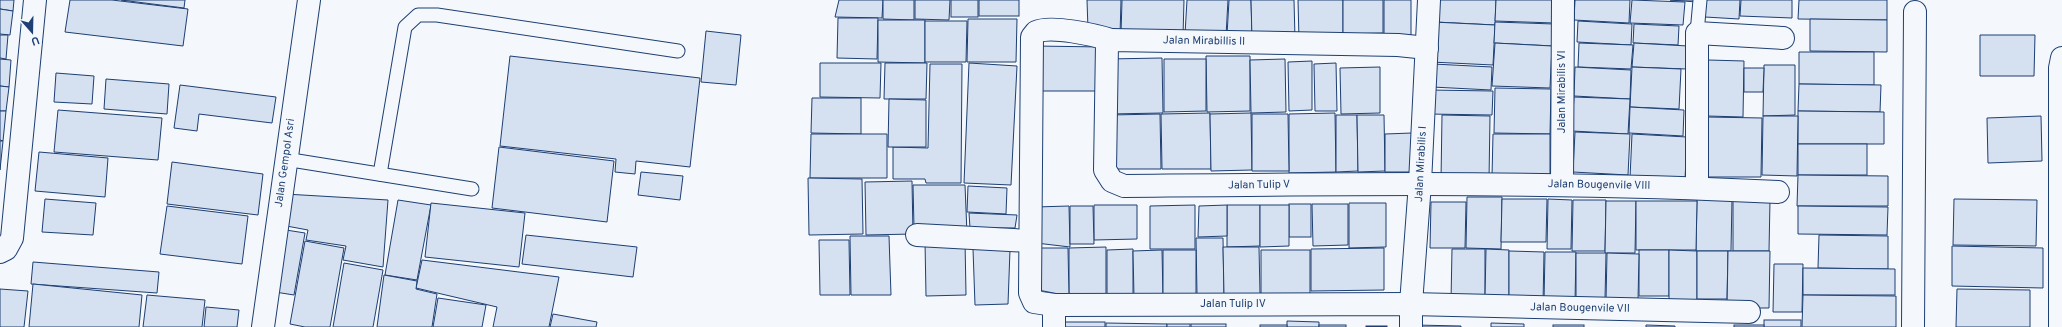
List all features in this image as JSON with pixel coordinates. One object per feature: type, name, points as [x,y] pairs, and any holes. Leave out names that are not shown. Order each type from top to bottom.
[{"type":"street","points":[[0,252],[6,249],[12,238],[35,0]]},
{"type":"street","name":"Jalan Gempol Asri","points":[[263,327],[285,159],[309,0]]},
{"type":"street","name":"Jalan Mirabilis I","points":[[1411,327],[1411,304],[1420,183],[1429,0]]},
{"type":"street","name":"Jalan Mirabilis VI","points":[[1562,0],[1562,184]]},
{"type":"street","points":[[1913,327],[1915,12]]},
{"type":"street","name":"Jalan Mirabillis II","points":[[1030,241],[1032,37],[1036,32],[1049,29],[1095,34],[1111,40],[1398,45],[1427,48]]},
{"type":"street","points":[[1697,188],[1697,33],[1783,38]]},
{"type":"street","name":"Jalan Tulip V","points":[[1111,40],[1108,44],[1104,170],[1112,181],[1124,186],[1420,183]]},
{"type":"street","points":[[2060,327],[2060,68],[2062,58]]},
{"type":"street","name":"Jalan Bougenvile VIII","points":[[1420,183],[1562,184],[1778,192]]},
{"type":"street","points":[[917,235],[1030,241]]},
{"type":"street","name":"Jalan Tulip IV","points":[[1030,241],[1030,293],[1034,302],[1054,305],[1411,304]]},
{"type":"street","name":"Jalan Bougenvile VII","points":[[1411,304],[1749,312]]},
{"type":"street","points":[[1054,305],[1054,327]]},
{"type":"lane","points":[[1697,33],[1700,0]]},
{"type":"lane","points":[[380,174],[406,27],[418,15],[436,15],[678,51]]},
{"type":"lane","points":[[285,159],[472,189]]},
{"type":"building","points":[[0,0],[14,0],[13,11],[0,9]]},
{"type":"building","points":[[70,0],[112,0],[188,9],[183,46],[65,32]]},
{"type":"building","points":[[121,0],[185,0],[184,8]]},
{"type":"building","points":[[839,0],[883,0],[882,18],[835,17]]},
{"type":"building","points":[[883,0],[914,0],[914,20],[883,19]]},
{"type":"building","points":[[915,0],[950,0],[949,20],[915,19]]},
{"type":"building","points":[[951,0],[978,0],[978,17],[951,17]]},
{"type":"building","points":[[979,0],[1019,0],[1019,16],[979,16]]},
{"type":"building","points":[[1087,0],[1121,0],[1120,36],[1088,30]]},
{"type":"building","points":[[1122,0],[1184,0],[1183,36],[1121,34]]},
{"type":"building","points":[[1187,0],[1228,0],[1226,36],[1185,34]]},
{"type":"building","points":[[1229,0],[1251,0],[1252,34],[1227,35]]},
{"type":"building","points":[[1251,0],[1294,0],[1295,39],[1252,40]]},
{"type":"building","points":[[1298,0],[1343,0],[1343,39],[1299,40]]},
{"type":"building","points":[[1343,0],[1383,0],[1383,33],[1343,34]]},
{"type":"building","points":[[1384,0],[1411,0],[1411,36],[1384,37]]},
{"type":"building","points":[[1437,0],[1496,0],[1495,25],[1436,22]]},
{"type":"building","points":[[1496,0],[1555,0],[1554,23],[1495,21]]},
{"type":"building","points":[[1575,0],[1630,0],[1629,23],[1574,20]]},
{"type":"building","points":[[1632,0],[1685,2],[1683,25],[1630,23]]},
{"type":"building","points":[[1670,0],[1697,0],[1697,2]]},
{"type":"building","points":[[1706,0],[1740,0],[1739,19],[1705,17]]},
{"type":"building","points":[[1741,0],[1792,0],[1792,18],[1740,16]]},
{"type":"building","points":[[1799,0],[1887,0],[1887,20],[1798,19]]},
{"type":"building","points":[[0,9],[13,11],[10,35],[0,34]]},
{"type":"building","points":[[838,18],[878,18],[877,59],[837,58]]},
{"type":"building","points":[[968,19],[1017,19],[1016,62],[967,62]]},
{"type":"building","points":[[1810,19],[1887,20],[1887,52],[1810,51]]},
{"type":"building","points":[[878,20],[925,20],[925,63],[878,62]]},
{"type":"building","points":[[925,21],[967,21],[966,62],[925,62]]},
{"type":"building","points":[[1578,21],[1632,24],[1631,45],[1577,42]]},
{"type":"building","points":[[1433,22],[1495,25],[1493,65],[1431,62]]},
{"type":"building","points":[[1495,22],[1554,24],[1553,46],[1494,43]]},
{"type":"building","points":[[1634,24],[1679,26],[1678,45],[1633,43]]},
{"type":"building","points":[[706,31],[741,35],[736,85],[701,82]]},
{"type":"building","points":[[0,35],[8,35],[6,59],[0,58]]},
{"type":"building","points":[[1980,35],[2035,35],[2034,76],[1980,76]]},
{"type":"building","points":[[1495,43],[1552,46],[1550,88],[1492,86]]},
{"type":"building","points":[[1579,43],[1633,45],[1631,69],[1578,67]]},
{"type":"building","points":[[1634,43],[1688,46],[1687,69],[1632,67]]},
{"type":"building","points":[[1035,46],[1103,47],[1102,91],[1034,91]]},
{"type":"building","points":[[1799,52],[1874,52],[1874,85],[1799,84]]},
{"type":"building","points":[[510,56],[700,78],[690,167],[636,161],[635,174],[615,172],[616,159],[500,146]]},
{"type":"building","points":[[1206,56],[1250,56],[1250,111],[1207,112]]},
{"type":"building","points":[[1162,58],[1163,113],[1109,114],[1108,59]]},
{"type":"building","points":[[0,59],[11,60],[9,87],[0,86]]},
{"type":"building","points":[[1164,59],[1206,59],[1206,111],[1164,112]]},
{"type":"building","points":[[1285,59],[1286,112],[1251,113],[1250,60]]},
{"type":"building","points":[[1708,60],[1744,61],[1743,117],[1707,116]]},
{"type":"building","points":[[1312,61],[1312,110],[1289,111],[1288,62]]},
{"type":"building","points":[[820,63],[881,63],[880,98],[820,97]]},
{"type":"building","points":[[885,63],[927,63],[926,99],[884,99]]},
{"type":"building","points":[[969,63],[1017,66],[1011,185],[964,183]]},
{"type":"building","points":[[1336,63],[1337,111],[1315,111],[1314,64]]},
{"type":"building","points":[[930,64],[962,64],[961,183],[926,183],[925,179],[893,179],[893,147],[928,148]]},
{"type":"building","points":[[1433,64],[1492,67],[1491,90],[1432,87]]},
{"type":"building","points":[[1764,65],[1795,65],[1795,115],[1763,116]]},
{"type":"building","points":[[1380,67],[1380,113],[1341,114],[1340,68]]},
{"type":"building","points":[[1575,67],[1631,70],[1630,99],[1574,96]]},
{"type":"building","points":[[1632,67],[1681,69],[1679,109],[1630,107]]},
{"type":"building","points":[[1744,68],[1764,68],[1763,92],[1744,92]]},
{"type":"building","points":[[56,73],[94,76],[92,104],[54,102]]},
{"type":"building","points":[[106,79],[169,84],[167,114],[104,109]]},
{"type":"building","points":[[1799,84],[1881,85],[1880,112],[1798,111]]},
{"type":"building","points":[[180,85],[276,97],[272,123],[199,114],[197,131],[174,128]]},
{"type":"building","points":[[0,86],[9,87],[6,111],[0,111]]},
{"type":"building","points":[[1495,88],[1551,89],[1550,134],[1494,133]]},
{"type":"building","points":[[1429,90],[1493,91],[1492,115],[1428,114]]},
{"type":"building","points":[[1574,97],[1630,99],[1628,134],[1572,131]]},
{"type":"building","points":[[812,98],[861,98],[861,134],[811,133]]},
{"type":"building","points":[[889,99],[926,100],[926,147],[888,147]]},
{"type":"building","points":[[1630,107],[1684,110],[1683,136],[1629,133]]},
{"type":"building","points":[[58,110],[162,118],[158,160],[54,152]]},
{"type":"building","points":[[0,111],[6,111],[3,141],[0,140]]},
{"type":"building","points":[[1798,111],[1884,112],[1884,144],[1798,144]]},
{"type":"building","points":[[1210,113],[1211,169],[1162,169],[1161,114]]},
{"type":"building","points":[[1251,113],[1252,170],[1211,171],[1210,114]]},
{"type":"building","points":[[1335,113],[1336,172],[1289,173],[1289,114]]},
{"type":"building","points":[[1160,114],[1161,169],[1110,169],[1110,115]]},
{"type":"building","points":[[1252,114],[1288,114],[1289,171],[1252,171]]},
{"type":"building","points":[[1336,115],[1357,115],[1358,171],[1336,172]]},
{"type":"building","points":[[1357,115],[1384,115],[1385,171],[1358,172]]},
{"type":"building","points":[[1442,115],[1490,116],[1489,180],[1441,180]]},
{"type":"building","points":[[1763,116],[1798,116],[1797,176],[1762,175]]},
{"type":"building","points":[[2041,116],[2042,161],[1988,163],[1987,118]]},
{"type":"building","points":[[1707,117],[1762,118],[1761,177],[1706,177]]},
{"type":"building","points":[[1575,132],[1630,134],[1628,175],[1573,172]]},
{"type":"building","points":[[1412,133],[1412,172],[1385,172],[1385,134]]},
{"type":"building","points":[[811,134],[887,134],[887,178],[810,178]]},
{"type":"building","points":[[1493,134],[1550,134],[1550,178],[1492,177]]},
{"type":"building","points":[[1632,134],[1687,137],[1685,180],[1630,178]]},
{"type":"building","points":[[0,141],[3,141],[0,170]]},
{"type":"building","points":[[1798,144],[1867,144],[1867,175],[1798,175]]},
{"type":"building","points":[[499,147],[614,161],[607,222],[492,208]]},
{"type":"building","points":[[39,152],[108,158],[105,197],[35,191]]},
{"type":"building","points":[[172,162],[263,174],[258,215],[167,204]]},
{"type":"building","points":[[641,172],[683,176],[680,200],[638,195]]},
{"type":"building","points":[[1798,175],[1888,176],[1888,206],[1797,206]]},
{"type":"building","points":[[808,178],[862,179],[863,234],[809,235]]},
{"type":"building","points":[[912,181],[913,234],[866,235],[865,182]]},
{"type":"building","points":[[913,185],[965,185],[967,234],[914,228]]},
{"type":"building","points":[[968,186],[1007,188],[1006,214],[967,212]]},
{"type":"building","points":[[285,194],[388,200],[383,267],[343,260],[346,246],[306,240],[308,230],[281,225]]},
{"type":"building","points":[[1467,197],[1502,197],[1501,249],[1466,248]]},
{"type":"building","points":[[45,199],[96,203],[93,235],[42,232]]},
{"type":"building","points":[[1502,199],[1547,199],[1546,242],[1501,242]]},
{"type":"building","points":[[1548,199],[1572,200],[1571,249],[1547,249]]},
{"type":"building","points":[[1697,199],[1732,199],[1731,251],[1696,251]]},
{"type":"building","points":[[1954,199],[2037,200],[2036,246],[1953,245]]},
{"type":"building","points":[[398,200],[431,205],[417,280],[385,275]]},
{"type":"building","points":[[1573,200],[1606,200],[1605,251],[1572,251]]},
{"type":"building","points":[[1733,200],[1770,200],[1769,251],[1733,251]]},
{"type":"building","points":[[1606,201],[1636,201],[1635,253],[1605,253]]},
{"type":"building","points":[[1636,201],[1697,201],[1696,250],[1636,250]]},
{"type":"building","points":[[1431,202],[1466,202],[1465,248],[1430,248]]},
{"type":"building","points":[[431,203],[525,213],[519,267],[425,257]]},
{"type":"building","points":[[1349,203],[1386,203],[1386,247],[1349,248]]},
{"type":"building","points":[[1289,204],[1311,204],[1311,237],[1289,237]]},
{"type":"building","points":[[1312,204],[1348,204],[1348,245],[1313,246]]},
{"type":"building","points":[[1094,205],[1137,205],[1137,239],[1094,240]]},
{"type":"building","points":[[1195,205],[1195,249],[1150,249],[1150,206]]},
{"type":"building","points":[[1227,205],[1260,205],[1260,246],[1227,247]]},
{"type":"building","points":[[1227,205],[1227,236],[1198,237],[1199,206]]},
{"type":"building","points":[[1260,205],[1289,205],[1289,246],[1260,247]]},
{"type":"building","points":[[167,206],[248,216],[242,264],[160,254]]},
{"type":"building","points":[[1069,206],[1070,247],[1036,243],[1035,207]]},
{"type":"building","points":[[1070,206],[1093,206],[1094,244],[1070,244]]},
{"type":"building","points":[[1798,206],[1888,207],[1887,235],[1798,234]]},
{"type":"building","points":[[969,213],[1017,215],[1015,228],[970,228]]},
{"type":"building","points":[[286,230],[305,233],[294,295],[275,292]]},
{"type":"building","points":[[526,235],[637,247],[633,277],[522,264]]},
{"type":"building","points":[[1819,235],[1888,236],[1888,269],[1818,268]]},
{"type":"building","points":[[850,236],[889,236],[891,295],[851,295]]},
{"type":"building","points":[[1196,238],[1223,238],[1224,295],[1197,295]]},
{"type":"building","points":[[819,240],[849,240],[850,295],[820,295]]},
{"type":"building","points":[[965,240],[966,295],[926,296],[925,241]]},
{"type":"building","points":[[305,241],[344,248],[330,327],[305,327],[290,324]]},
{"type":"building","points":[[1952,246],[2043,248],[2043,288],[1952,286]]},
{"type":"building","points":[[1106,247],[1106,294],[1069,295],[1069,248]]},
{"type":"building","points":[[1223,247],[1259,247],[1260,294],[1224,295]]},
{"type":"building","points":[[1035,248],[1068,248],[1069,296],[1033,289]]},
{"type":"building","points":[[1384,248],[1384,290],[1311,291],[1311,249]]},
{"type":"building","points":[[973,249],[1010,250],[1008,304],[975,305]]},
{"type":"building","points":[[1133,249],[1133,297],[1107,298],[1107,250]]},
{"type":"building","points":[[1452,249],[1485,249],[1485,302],[1451,301]]},
{"type":"building","points":[[1486,249],[1509,250],[1509,298],[1485,298]]},
{"type":"building","points":[[1162,250],[1163,297],[1134,298],[1133,251]]},
{"type":"building","points":[[1163,250],[1196,250],[1196,299],[1163,299]]},
{"type":"building","points":[[1261,250],[1310,250],[1310,299],[1261,300]]},
{"type":"building","points":[[1639,250],[1669,250],[1669,296],[1639,296]]},
{"type":"building","points":[[1669,250],[1697,251],[1697,304],[1669,304]]},
{"type":"building","points":[[1509,251],[1544,252],[1543,305],[1509,305]]},
{"type":"building","points":[[1697,251],[1728,251],[1727,299],[1697,299]]},
{"type":"building","points":[[1728,251],[1770,251],[1769,308],[1727,308]]},
{"type":"building","points":[[1545,252],[1576,252],[1575,302],[1544,302]]},
{"type":"building","points":[[1576,253],[1606,253],[1605,300],[1576,300]]},
{"type":"building","points":[[1607,253],[1639,254],[1638,301],[1606,301]]},
{"type":"building","points":[[422,260],[559,277],[549,327],[493,327],[497,307],[416,288]]},
{"type":"building","points":[[33,262],[159,272],[157,293],[31,284]]},
{"type":"building","points":[[344,263],[383,270],[373,327],[333,327]]},
{"type":"building","points":[[1774,264],[1803,264],[1802,312],[1773,312]]},
{"type":"building","points":[[1803,268],[1895,269],[1895,295],[1803,295]]},
{"type":"building","points":[[384,275],[417,281],[416,289],[437,294],[432,327],[377,327]]},
{"type":"building","points":[[33,284],[142,295],[139,327],[29,327]]},
{"type":"building","points":[[0,289],[28,291],[24,327],[0,327]]},
{"type":"building","points":[[1957,289],[2030,290],[2030,327],[1956,327]]},
{"type":"building","points":[[147,295],[205,300],[202,327],[143,327]]},
{"type":"building","points":[[1803,295],[1896,296],[1896,327],[1802,327]]},
{"type":"building","points":[[438,298],[486,305],[482,327],[433,327]]},
{"type":"building","points":[[206,307],[239,310],[237,327],[204,327]]},
{"type":"building","points":[[553,314],[597,322],[596,327],[550,327]]},
{"type":"building","points":[[1764,320],[1801,320],[1801,327],[1764,327]]},
{"type":"building","points":[[1287,321],[1319,322],[1319,327],[1287,327]]},
{"type":"building","points":[[1059,322],[1105,322],[1105,327],[1059,327]]},
{"type":"building","points":[[1106,323],[1167,324],[1167,327],[1106,327]]},
{"type":"building","points":[[1491,323],[1524,324],[1524,327],[1491,327]]},
{"type":"building","points":[[1167,324],[1190,324],[1190,327],[1167,327]]},
{"type":"building","points":[[1191,324],[1226,324],[1226,327],[1191,327]]},
{"type":"building","points":[[1260,325],[1287,325],[1287,327],[1260,327]]},
{"type":"building","points":[[1319,325],[1346,325],[1346,327],[1319,327]]},
{"type":"building","points":[[1415,325],[1461,326],[1461,327],[1415,327]]},
{"type":"building","points":[[1553,325],[1584,325],[1584,327],[1553,327]]},
{"type":"building","points":[[1646,325],[1675,326],[1675,327],[1646,327]]},
{"type":"building","points":[[1734,325],[1764,325],[1764,327],[1734,327]]},
{"type":"building","points":[[1387,326],[1387,327],[1366,327]]}]
